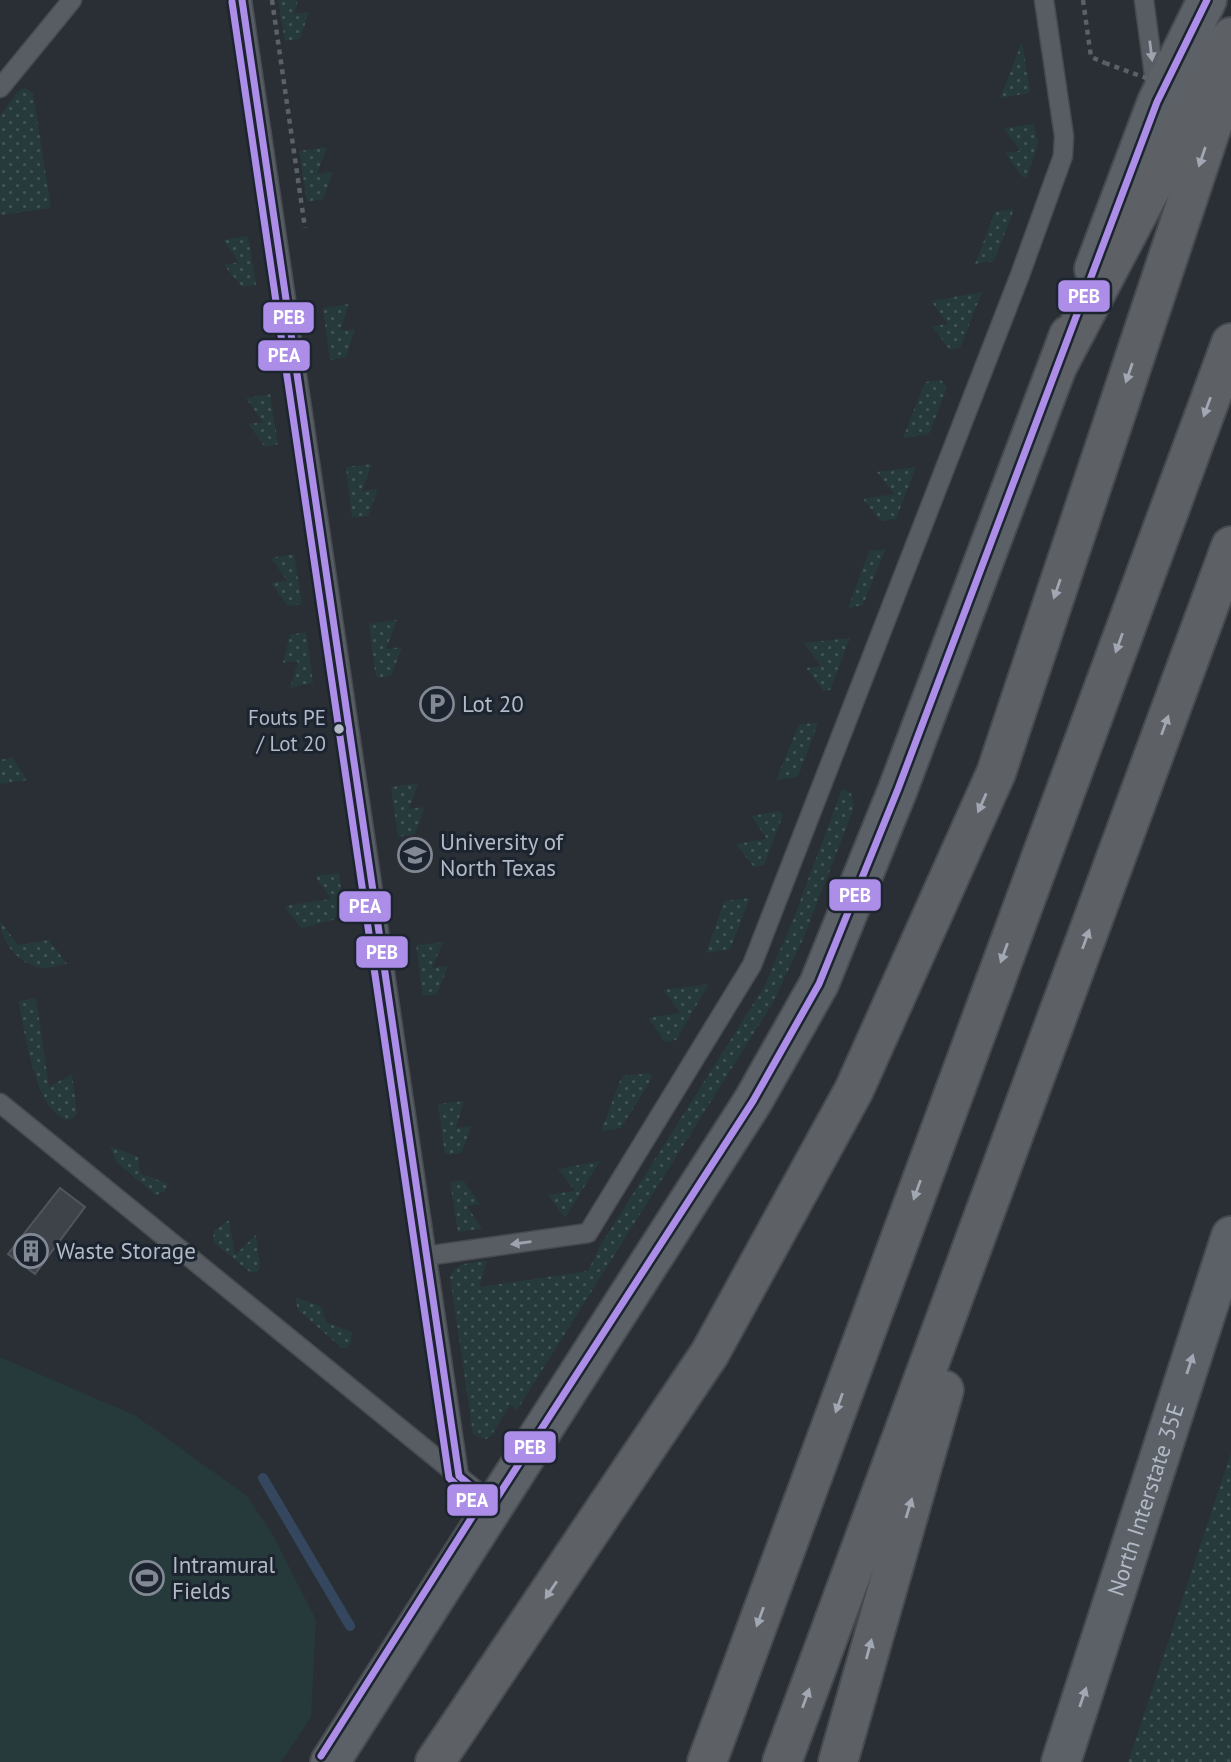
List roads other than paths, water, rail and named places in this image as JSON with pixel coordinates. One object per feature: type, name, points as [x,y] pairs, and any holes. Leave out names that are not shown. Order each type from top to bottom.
[{"type":"highway","points":[[1058,365],[1231,37]]},
{"type":"highway","points":[[435,1762],[710,1353],[855,1090],[996,773],[1231,69]]},
{"type":"highway","points":[[707,1762],[1231,343]]},
{"type":"highway","points":[[782,1762],[1231,545]]},
{"type":"highway","points":[[922,1136],[979,1020]]},
{"type":"highway","points":[[838,1762],[890,1574],[1046,1049]]},
{"type":"main road","points":[[330,1762],[752,1101],[820,984],[898,789],[1157,102],[1202,5]]},
{"type":"main road","name":"North Interstate 35E","points":[[1061,1762],[1231,1236]]},
{"type":"lane","points":[[0,88],[72,0]]},
{"type":"lane","points":[[242,0],[459,1476]]},
{"type":"lane","points":[[426,1256],[588,1233],[752,965],[1020,275],[1063,156],[1064,136],[1044,0]]},
{"type":"lane","points":[[1144,0],[1157,102]]},
{"type":"lane","points":[[0,1103],[493,1504]]},
{"type":"waterway","points":[[263,1478],[350,1626]]},
{"type":"place","name":"Lot 20","points":[[437,704]]},
{"type":"place","name":"Fouts PE / Lot 20","points":[[339,729]]},
{"type":"place","name":"University of North Texas","points":[[415,855]]},
{"type":"place","name":"Waste Storage","points":[[31,1251]]},
{"type":"place","name":"Intramural Fields","points":[[147,1578]]}]
